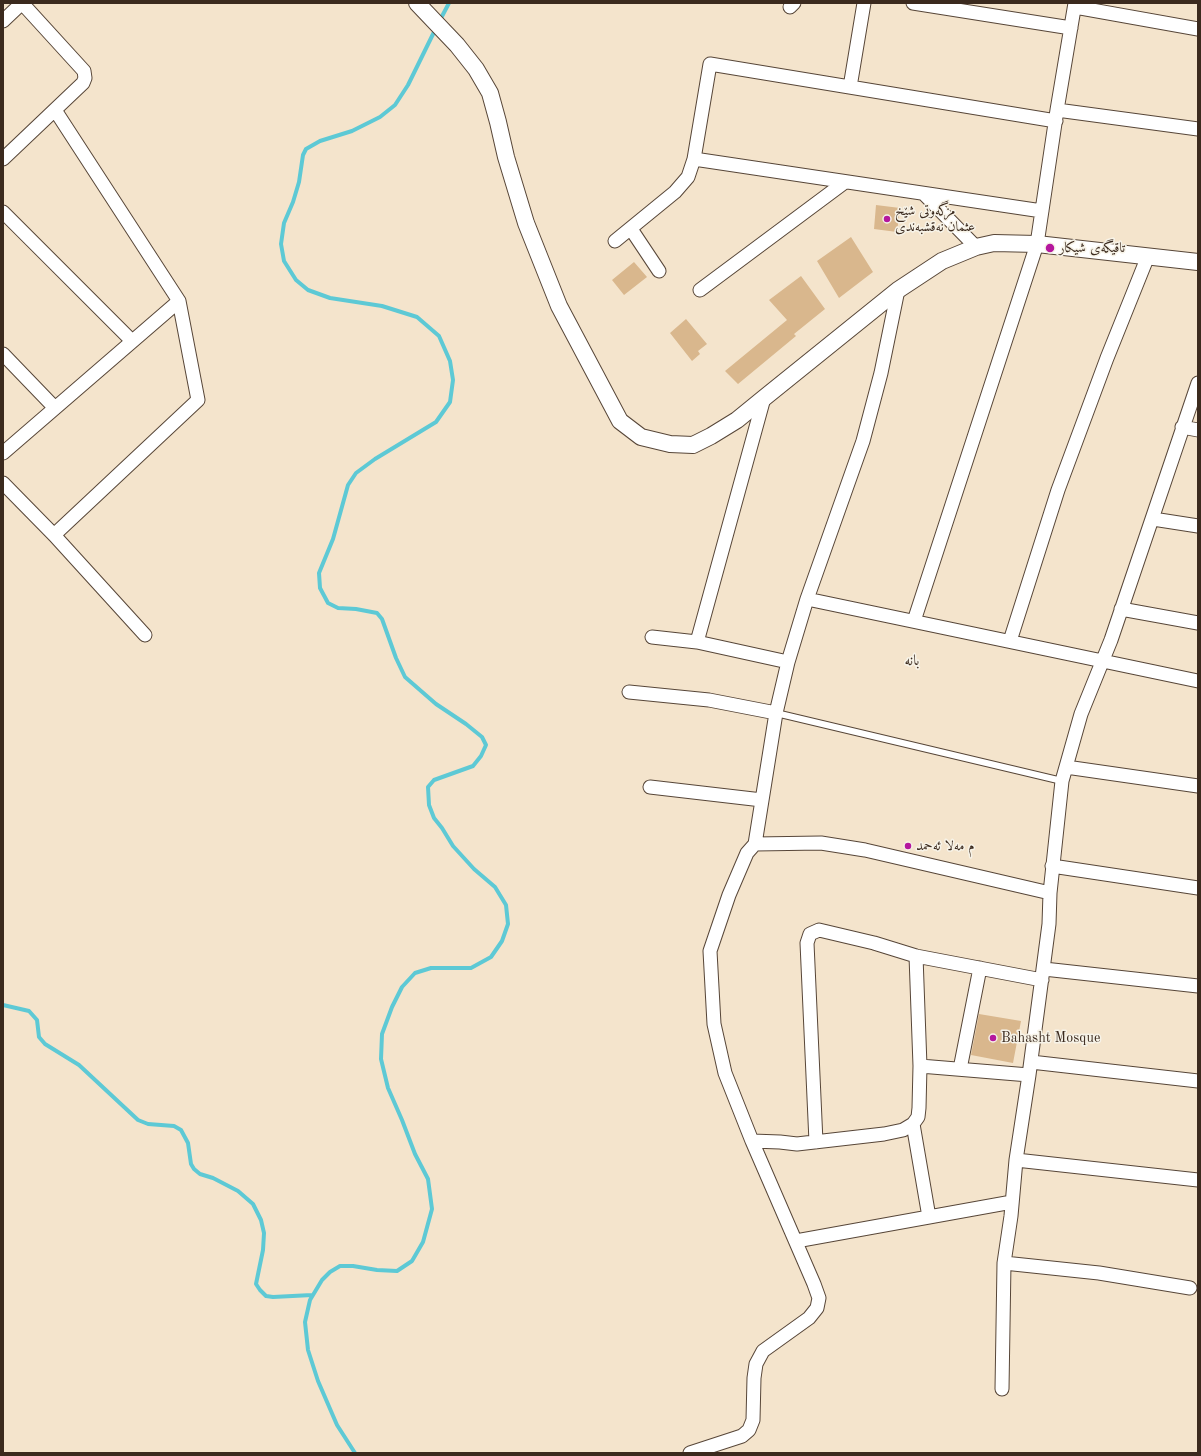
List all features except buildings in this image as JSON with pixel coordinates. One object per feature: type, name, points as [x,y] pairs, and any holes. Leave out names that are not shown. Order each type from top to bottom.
[{"type":"street","points":[[3,22],[22,3],[84,71],[85,78],[84,83],[3,159]]},
{"type":"street","points":[[850,87],[864,3]]},
{"type":"street","points":[[913,3],[1071,28]]},
{"type":"street","points":[[418,5],[457,45],[476,69],[490,93],[506,157],[526,223],[558,306],[620,421],[641,437],[670,444],[693,445],[737,420],[898,290],[942,261],[976,247],[994,243],[1037,244],[1198,262]]},
{"type":"street","points":[[914,621],[1037,244],[1056,116],[1075,5],[1198,29]]},
{"type":"street","points":[[615,241],[675,192],[688,178],[694,159],[710,64],[850,87],[1056,116],[1198,129]]},
{"type":"street","points":[[54,535],[198,400],[179,301],[55,110]]},
{"type":"street","points":[[694,159],[1042,211]]},
{"type":"street","points":[[700,290],[845,182]]},
{"type":"street","points":[[924,194],[976,247]]},
{"type":"street","points":[[3,212],[132,341]]},
{"type":"street","points":[[631,229],[659,271]]},
{"type":"street","points":[[1010,641],[1058,490],[1107,358],[1148,256]]},
{"type":"street","points":[[690,1453],[742,1436],[749,1430],[753,1420],[754,1378],[756,1364],[763,1351],[809,1318],[817,1308],[819,1298],[796,1241],[752,1141],[725,1073],[714,1024],[710,951],[729,895],[747,853],[755,844],[776,713],[788,662],[807,599],[863,441],[881,373],[898,290]]},
{"type":"street","points":[[3,453],[179,301]]},
{"type":"street","points":[[3,354],[55,408]]},
{"type":"street","points":[[1002,1389],[1004,1263],[1016,1160],[1043,975],[1049,924],[1052,866],[1062,781],[1081,714],[1122,609],[1198,383]]},
{"type":"street","points":[[697,642],[764,398]]},
{"type":"street","points":[[1182,427],[1198,430]]},
{"type":"street","points":[[3,483],[54,535],[145,635]]},
{"type":"street","points":[[1153,519],[1198,526]]},
{"type":"street","points":[[807,599],[1198,681]]},
{"type":"street","points":[[1122,609],[1198,623]]},
{"type":"street","points":[[652,637],[697,642],[788,662]]},
{"type":"street","points":[[629,692],[709,700],[776,713]]},
{"type":"street","points":[[1066,767],[1198,786]]},
{"type":"street","points":[[650,787],[762,800]]},
{"type":"street","points":[[755,844],[821,843],[938,866],[1050,893]]},
{"type":"street","points":[[1052,866],[1198,888]]},
{"type":"street","points":[[816,1142],[807,943],[810,934],[819,930],[874,943],[916,956],[980,968],[1043,975],[1198,986]]},
{"type":"street","points":[[752,1141],[797,1144],[816,1142],[884,1134],[903,1130],[913,1124],[918,1117],[920,1066],[916,956]]},
{"type":"street","points":[[960,1069],[980,968]]},
{"type":"street","points":[[920,1066],[960,1069],[1030,1069],[1198,1081]]},
{"type":"street","points":[[913,1124],[929,1217]]},
{"type":"street","points":[[1016,1160],[1198,1180]]},
{"type":"street","points":[[796,1241],[1012,1202]]},
{"type":"street","points":[[1004,1263],[1099,1273],[1190,1288]]},
{"type":"lane","points":[[776,713],[1062,781]]},
{"type":"waterway","points":[[439,22],[449,3]]},
{"type":"waterway","points":[[355,1453],[337,1425],[318,1381],[308,1350],[305,1322],[310,1300],[322,1280],[330,1272],[340,1266],[397,1271],[412,1261],[423,1242],[432,1209],[428,1179],[415,1154],[388,1088],[381,1059],[382,1034],[392,1007],[402,987],[415,973],[431,968],[471,968],[491,957],[502,941],[508,924],[506,905],[495,887],[474,869],[453,846],[434,818],[429,805],[428,787],[434,780],[473,766],[481,756],[486,745],[482,737],[466,724],[436,704],[405,677],[396,658],[382,619],[377,613],[356,609],[338,608],[328,603],[320,588],[319,573],[333,539],[348,485],[356,473],[375,459],[436,422],[450,402],[453,380],[450,361],[439,336],[417,317],[382,306],[330,298],[308,290],[296,280],[284,261],[281,244],[284,223],[293,202],[299,182],[303,155],[306,149],[320,141],[352,131],[380,117],[395,105],[408,85],[436,28]]},
{"type":"waterway","points":[[3,1005],[29,1011],[37,1020],[39,1037],[45,1044],[79,1065],[138,1120],[148,1124],[174,1126],[181,1130],[188,1143],[191,1164],[194,1169],[200,1174],[213,1178],[238,1191],[253,1204],[261,1220],[264,1233],[263,1250],[256,1284],[266,1296],[312,1295]]},
{"type":"place","name":"مزگەوتی شێخ عثمان نەقشبەندی","points":[[887,219]]},
{"type":"place","name":"تاقیگەی شیکار","points":[[1050,248]]},
{"type":"place","name":"م مەلا ئەحمد","points":[[908,846]]},
{"type":"place","name":"Bahasht Mosque","points":[[993,1038]]},
{"type":"district","name":"بانە","points":[[912,661]]}]
